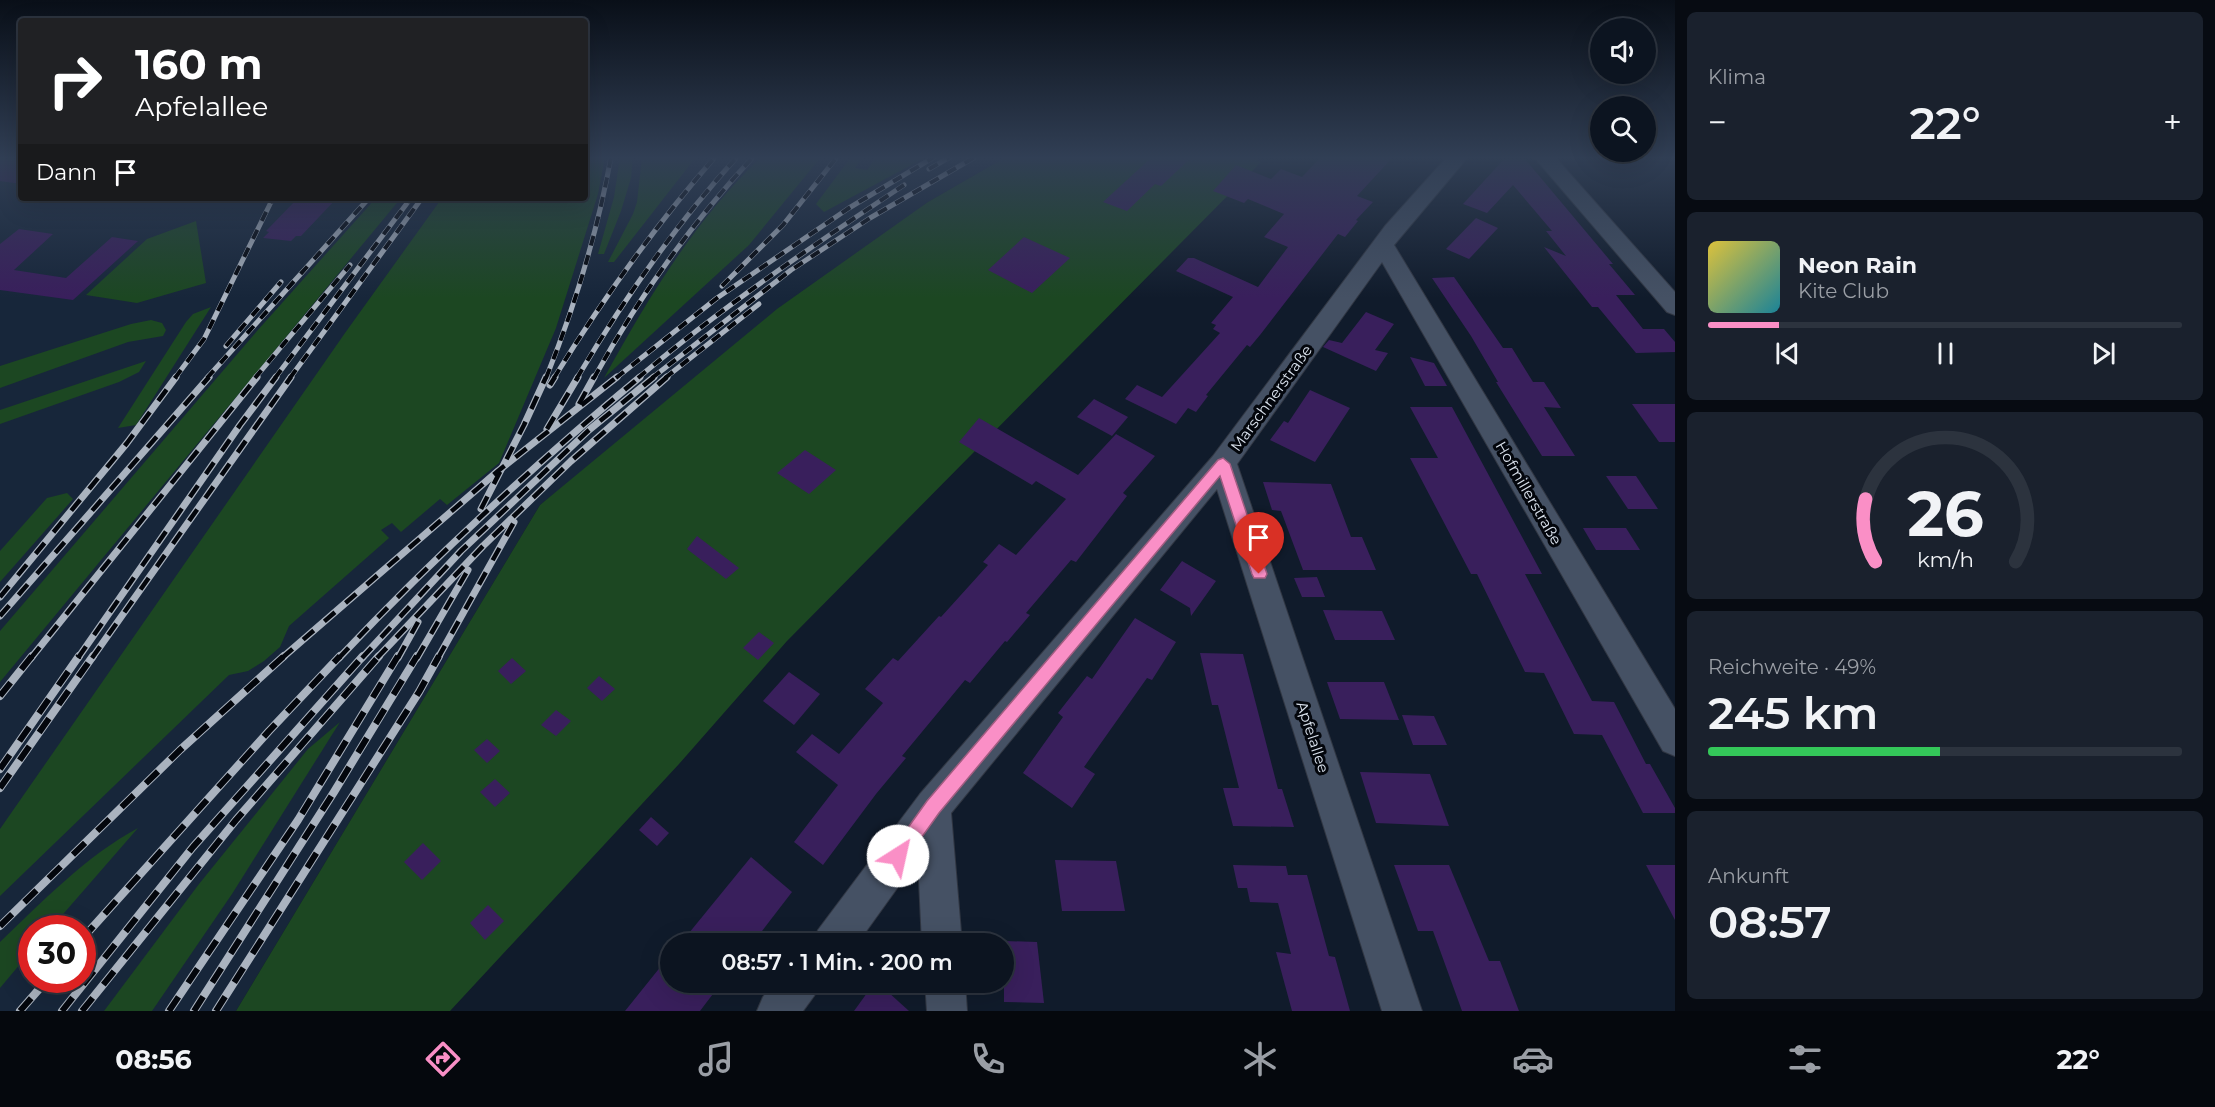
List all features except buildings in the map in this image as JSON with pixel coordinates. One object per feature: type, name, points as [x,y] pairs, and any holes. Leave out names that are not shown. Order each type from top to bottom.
[{"type":"street","name":"Marschnerstraße","points":[[841,933],[933,807],[1223,464],[1414,204]]},
{"type":"street","points":[[1585,204],[1675,308]]},
{"type":"street","name":"Hofmillerstraße","points":[[1383,245],[1675,740]]},
{"type":"street","name":"Apfelallee","points":[[1223,464],[1402,1011]]},
{"type":"street","points":[[933,807],[941,933]]},
{"type":"street","points":[[777,1011],[791,993]]},
{"type":"street","points":[[946,993],[947,1011]]},
{"type":"shaded area","points":[[0,204],[925,204],[540,505],[236,1011],[0,1011]]},
{"type":"green space","points":[[370,204],[396,204],[0,682],[0,631],[257,331]]},
{"type":"green space","points":[[438,204],[595,204],[556,328],[499,463],[447,505],[440,499],[401,532],[392,523],[381,530],[389,538],[289,626],[280,647],[248,671],[229,675],[0,896],[0,829],[345,333]]},
{"type":"green space","points":[[612,204],[623,204],[604,254],[598,254]]},
{"type":"green space","points":[[636,204],[659,204],[614,262],[608,262]]},
{"type":"green space","points":[[717,204],[782,204],[749,245],[604,378],[674,261]]},
{"type":"green space","points":[[816,204],[839,204],[824,212]]},
{"type":"green space","points":[[925,204],[1219,204],[787,641],[679,764],[450,1011],[236,1011],[540,505],[777,309]]},
{"type":"green space","points":[[196,221],[206,283],[137,303],[86,295],[147,239]]},
{"type":"green space","points":[[211,307],[136,425],[118,428],[186,322],[193,314]]},
{"type":"green space","points":[[151,320],[162,323],[166,330],[163,336],[128,342],[0,388],[0,366],[131,324]]},
{"type":"green space","points":[[146,361],[139,372],[119,382],[0,424],[0,410]]},
{"type":"green space","points":[[67,493],[73,499],[0,582],[0,551],[47,498]]},
{"type":"green space","points":[[340,722],[232,894],[152,1011],[104,1011],[199,884],[308,749]]},
{"type":"green space","points":[[138,828],[62,915],[28,915],[83,866]]},
{"type":"green space","points":[[18,925],[18,967],[0,988],[0,942]]},
{"type":"railway","points":[[175,378],[204,339],[270,204]]},
{"type":"railway","points":[[207,378],[363,204]]},
{"type":"railway","points":[[275,378],[406,204]]},
{"type":"railway","points":[[290,378],[417,204]]},
{"type":"railway","points":[[546,378],[584,269],[601,204]]},
{"type":"railway","points":[[554,378],[630,264],[676,204]]},
{"type":"railway","points":[[577,378],[651,263],[696,204]]},
{"type":"railway","points":[[594,378],[647,291],[712,204]]},
{"type":"railway","points":[[722,286],[783,225],[800,204]]},
{"type":"railway","points":[[616,378],[717,298],[855,204]]},
{"type":"railway","points":[[638,378],[735,302],[876,204]]},
{"type":"railway","points":[[652,378],[791,270],[894,204]]},
{"type":"railway","points":[[255,378],[350,265]]},
{"type":"railway","points":[[226,346],[281,282]]},
{"type":"railway","points":[[665,378],[759,304]]},
{"type":"railway","points":[[0,597],[127,443],[176,377]]},
{"type":"railway","points":[[0,616],[209,377]]},
{"type":"railway","points":[[31,658],[257,377]]},
{"type":"railway","points":[[78,658],[276,377]]},
{"type":"railway","points":[[92,658],[291,377]]},
{"type":"railway","points":[[502,468],[546,377]]},
{"type":"railway","points":[[550,385],[555,377]]},
{"type":"railway","points":[[547,429],[578,377]]},
{"type":"railway","points":[[579,404],[594,377]]},
{"type":"railway","points":[[502,468],[617,377]]},
{"type":"railway","points":[[339,658],[485,513],[640,377]]},
{"type":"railway","points":[[362,658],[461,551],[589,430],[654,377]]},
{"type":"railway","points":[[377,658],[483,546],[571,461],[667,377]]},
{"type":"railway","points":[[282,658],[502,468]]},
{"type":"railway","points":[[481,509],[502,468]]},
{"type":"railway","points":[[438,658],[514,522]]},
{"type":"railway","points":[[417,658],[468,570]]},
{"type":"railway","points":[[398,658],[418,622]]},
{"type":"railway","points":[[0,696],[32,656]]},
{"type":"railway","points":[[0,769],[79,656]]},
{"type":"railway","points":[[0,788],[93,656]]},
{"type":"railway","points":[[0,926],[180,750],[284,656]]},
{"type":"railway","points":[[96,923],[269,731],[340,656]]},
{"type":"railway","points":[[62,1011],[193,847],[363,656]]},
{"type":"railway","points":[[82,1011],[236,820],[379,656]]},
{"type":"railway","points":[[169,1011],[298,820],[398,656]]},
{"type":"railway","points":[[194,1011],[334,792],[417,656]]},
{"type":"railway","points":[[216,1011],[419,692],[439,656]]},
{"type":"railway","points":[[20,1011],[36,993]]},
{"type":"route","points":[[898,856],[933,807],[1223,464],[1259,574]]}]
